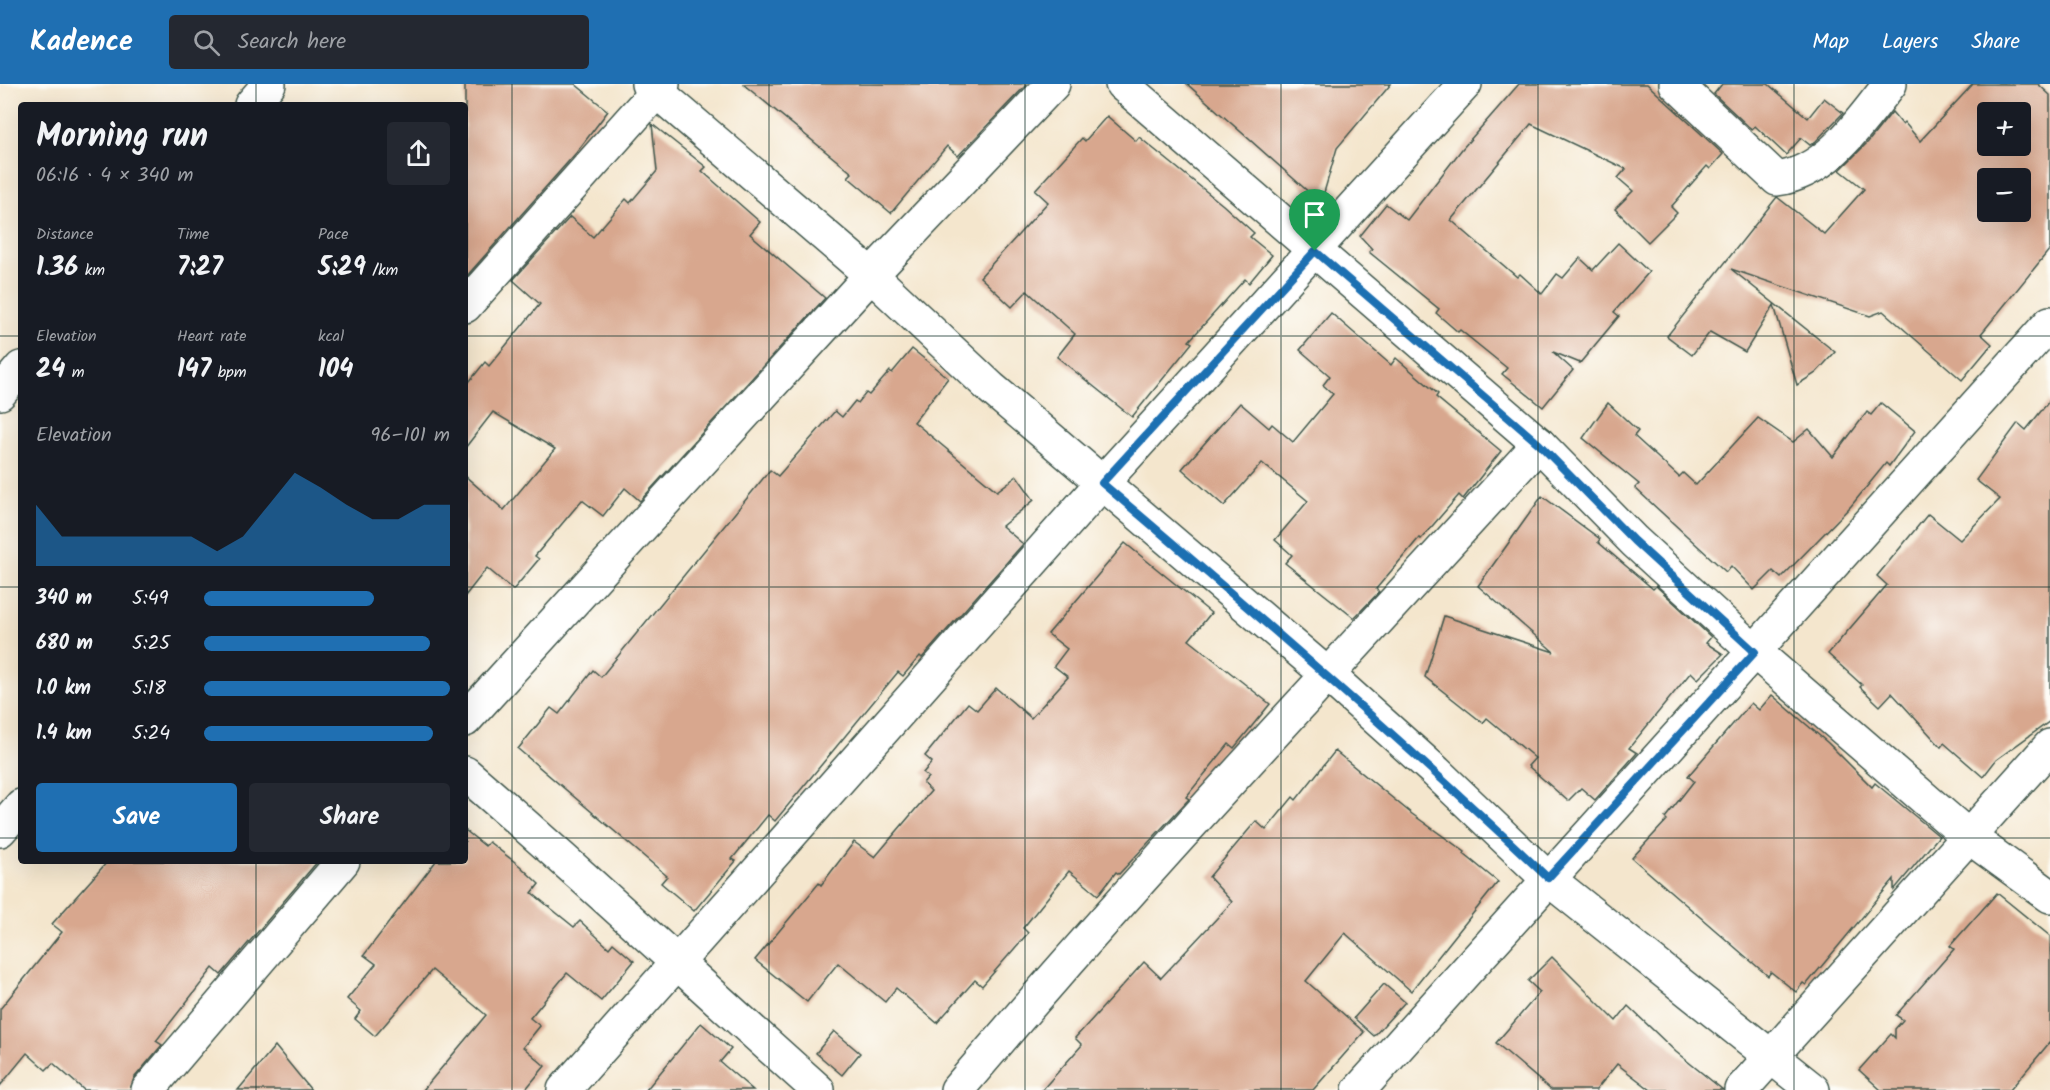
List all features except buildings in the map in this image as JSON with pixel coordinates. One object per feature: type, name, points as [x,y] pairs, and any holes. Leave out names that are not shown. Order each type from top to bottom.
[{"type":"street","points":[[254,102],[269,84]]},
{"type":"street","points":[[468,717],[871,275],[1053,84]]},
{"type":"street","points":[[1122,84],[1539,444],[1634,541],[1755,652],[1969,837],[2050,896]]},
{"type":"street","points":[[564,1090],[1102,483],[1465,84]]},
{"type":"street","points":[[1676,84],[1777,179],[1794,177],[1846,141],[1890,84]]},
{"type":"street","points":[[468,303],[656,86],[871,275],[992,388],[1329,676],[1436,772],[1548,878],[1813,1090]]},
{"type":"street","points":[[1359,1090],[2050,323]]},
{"type":"street","points":[[957,1090],[1072,953],[1329,676],[1539,444]]},
{"type":"street","points":[[1742,1090],[2050,746]]},
{"type":"street","points":[[468,776],[549,845],[676,964],[818,1090]]},
{"type":"street","points":[[0,830],[18,809]]},
{"type":"street","points":[[148,1090],[340,864]]},
{"type":"route","points":[[1315,251],[1539,444],[1634,541],[1755,652],[1548,878],[1436,772],[1329,676],[1102,483],[1315,251]]}]
